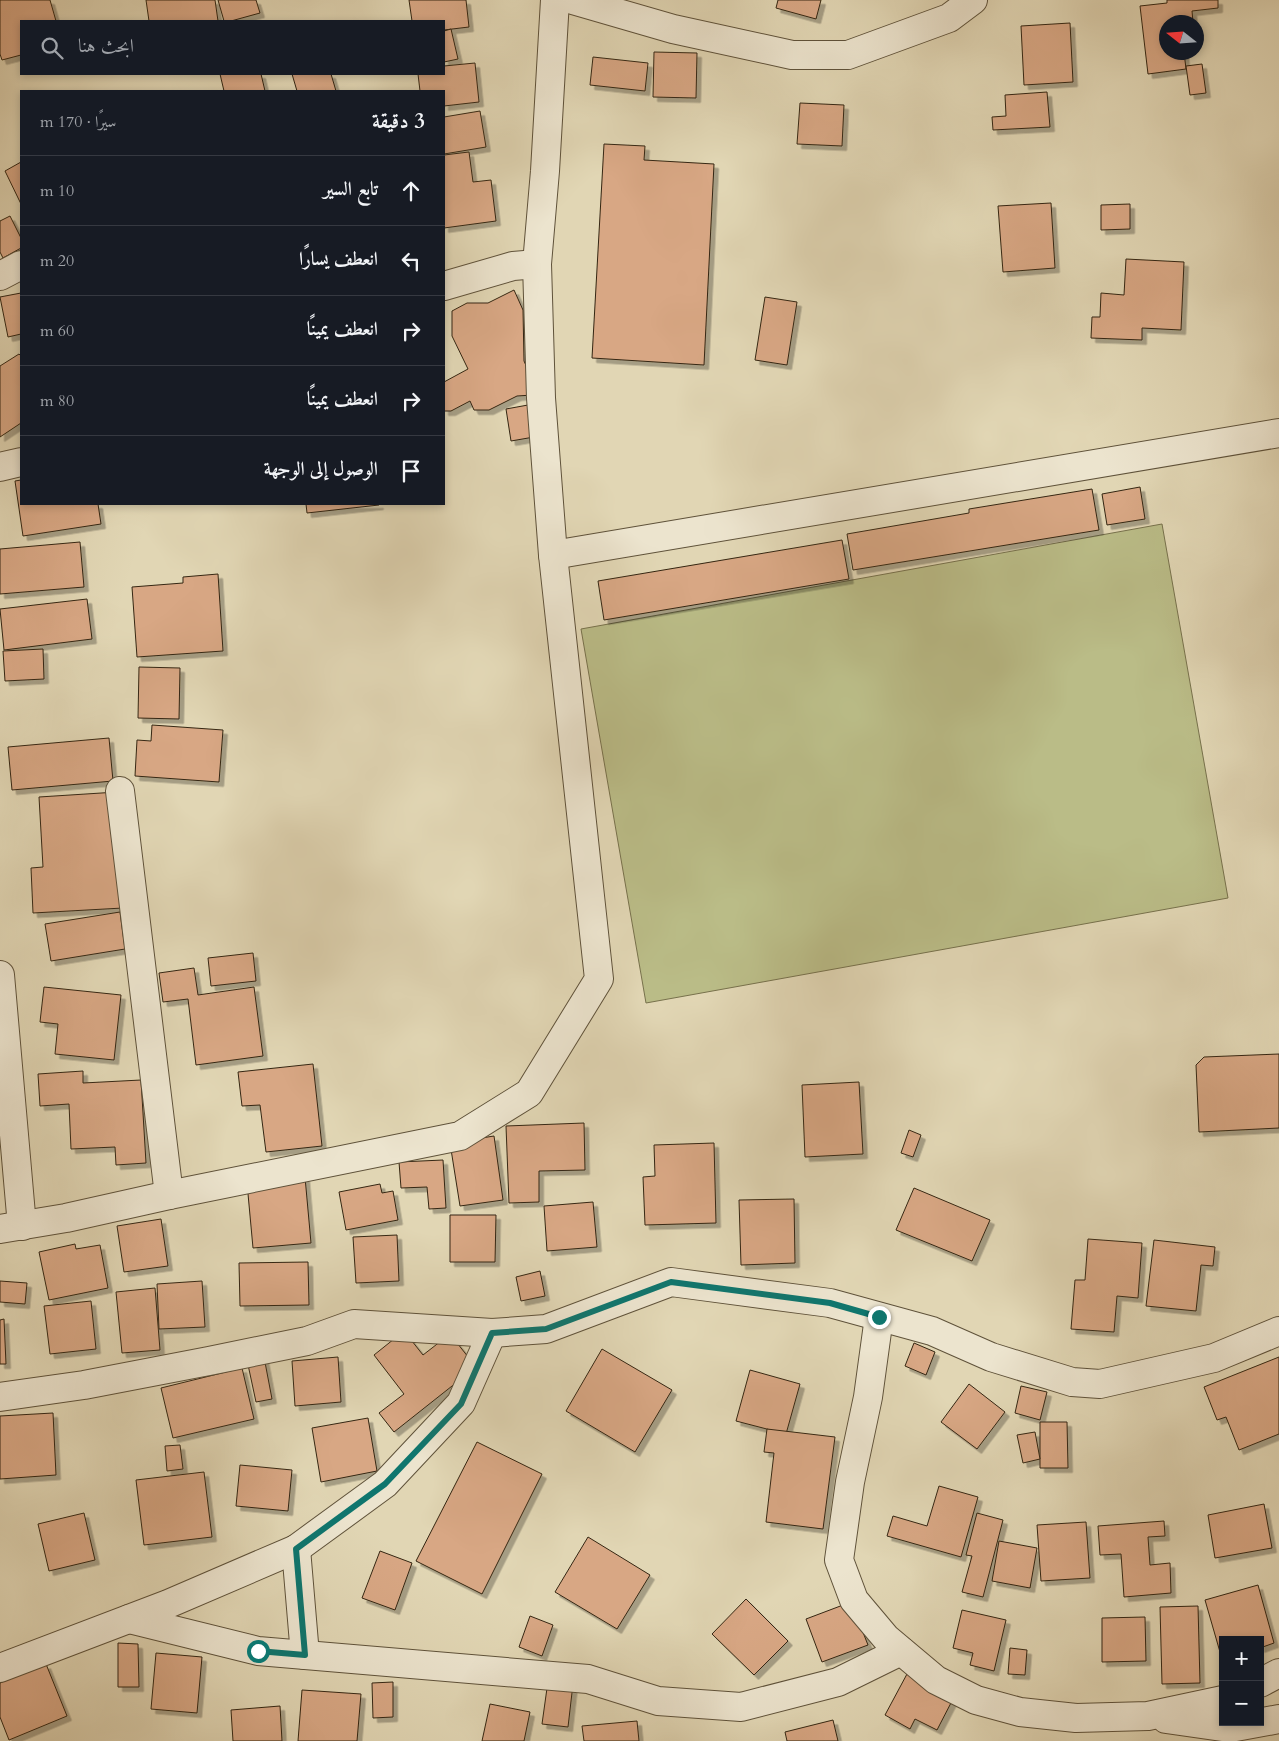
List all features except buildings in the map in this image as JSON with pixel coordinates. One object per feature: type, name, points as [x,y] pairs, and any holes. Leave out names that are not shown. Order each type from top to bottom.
[{"type":"street","points":[[0,975],[11,1228],[460,1136],[529,1093],[599,979],[554,555],[541,398],[537,264],[545,171],[555,0]]},
{"type":"street","points":[[573,0],[673,29],[792,55],[848,55],[949,18],[973,0]]},
{"type":"street","points":[[445,286],[513,266],[537,264]]},
{"type":"street","points":[[0,276],[20,266]]},
{"type":"street","points":[[554,555],[1279,433]]},
{"type":"street","points":[[0,466],[20,462]]},
{"type":"street","points":[[120,792],[169,1195]]},
{"type":"street","points":[[0,1398],[209,1362],[307,1341],[354,1324],[492,1333],[546,1329],[671,1282],[830,1303],[932,1331],[991,1357],[1072,1382],[1100,1384],[1214,1358],[1279,1331]]},
{"type":"street","points":[[879,1317],[868,1397],[850,1482],[839,1560],[854,1600],[886,1638],[936,1680],[976,1700],[1020,1712],[1076,1718],[1148,1716],[1230,1728],[1279,1719]]},
{"type":"street","points":[[0,1668],[168,1604],[296,1549],[385,1484],[461,1404],[492,1333]]},
{"type":"street","points":[[296,1549],[305,1655]]},
{"type":"street","points":[[129,1618],[258,1651],[588,1679],[658,1701],[741,1707],[838,1682],[901,1651]]},
{"type":"street","points":[[1264,1681],[1279,1673]]},
{"type":"street","points":[[1148,1716],[1219,1701]]},
{"type":"green space","points":[[1162,524],[1228,898],[646,1003],[581,629]]},
{"type":"route","points":[[258,1651],[305,1655],[296,1549],[385,1484],[461,1404],[492,1333],[546,1329],[671,1282],[830,1303],[879,1317]]}]
